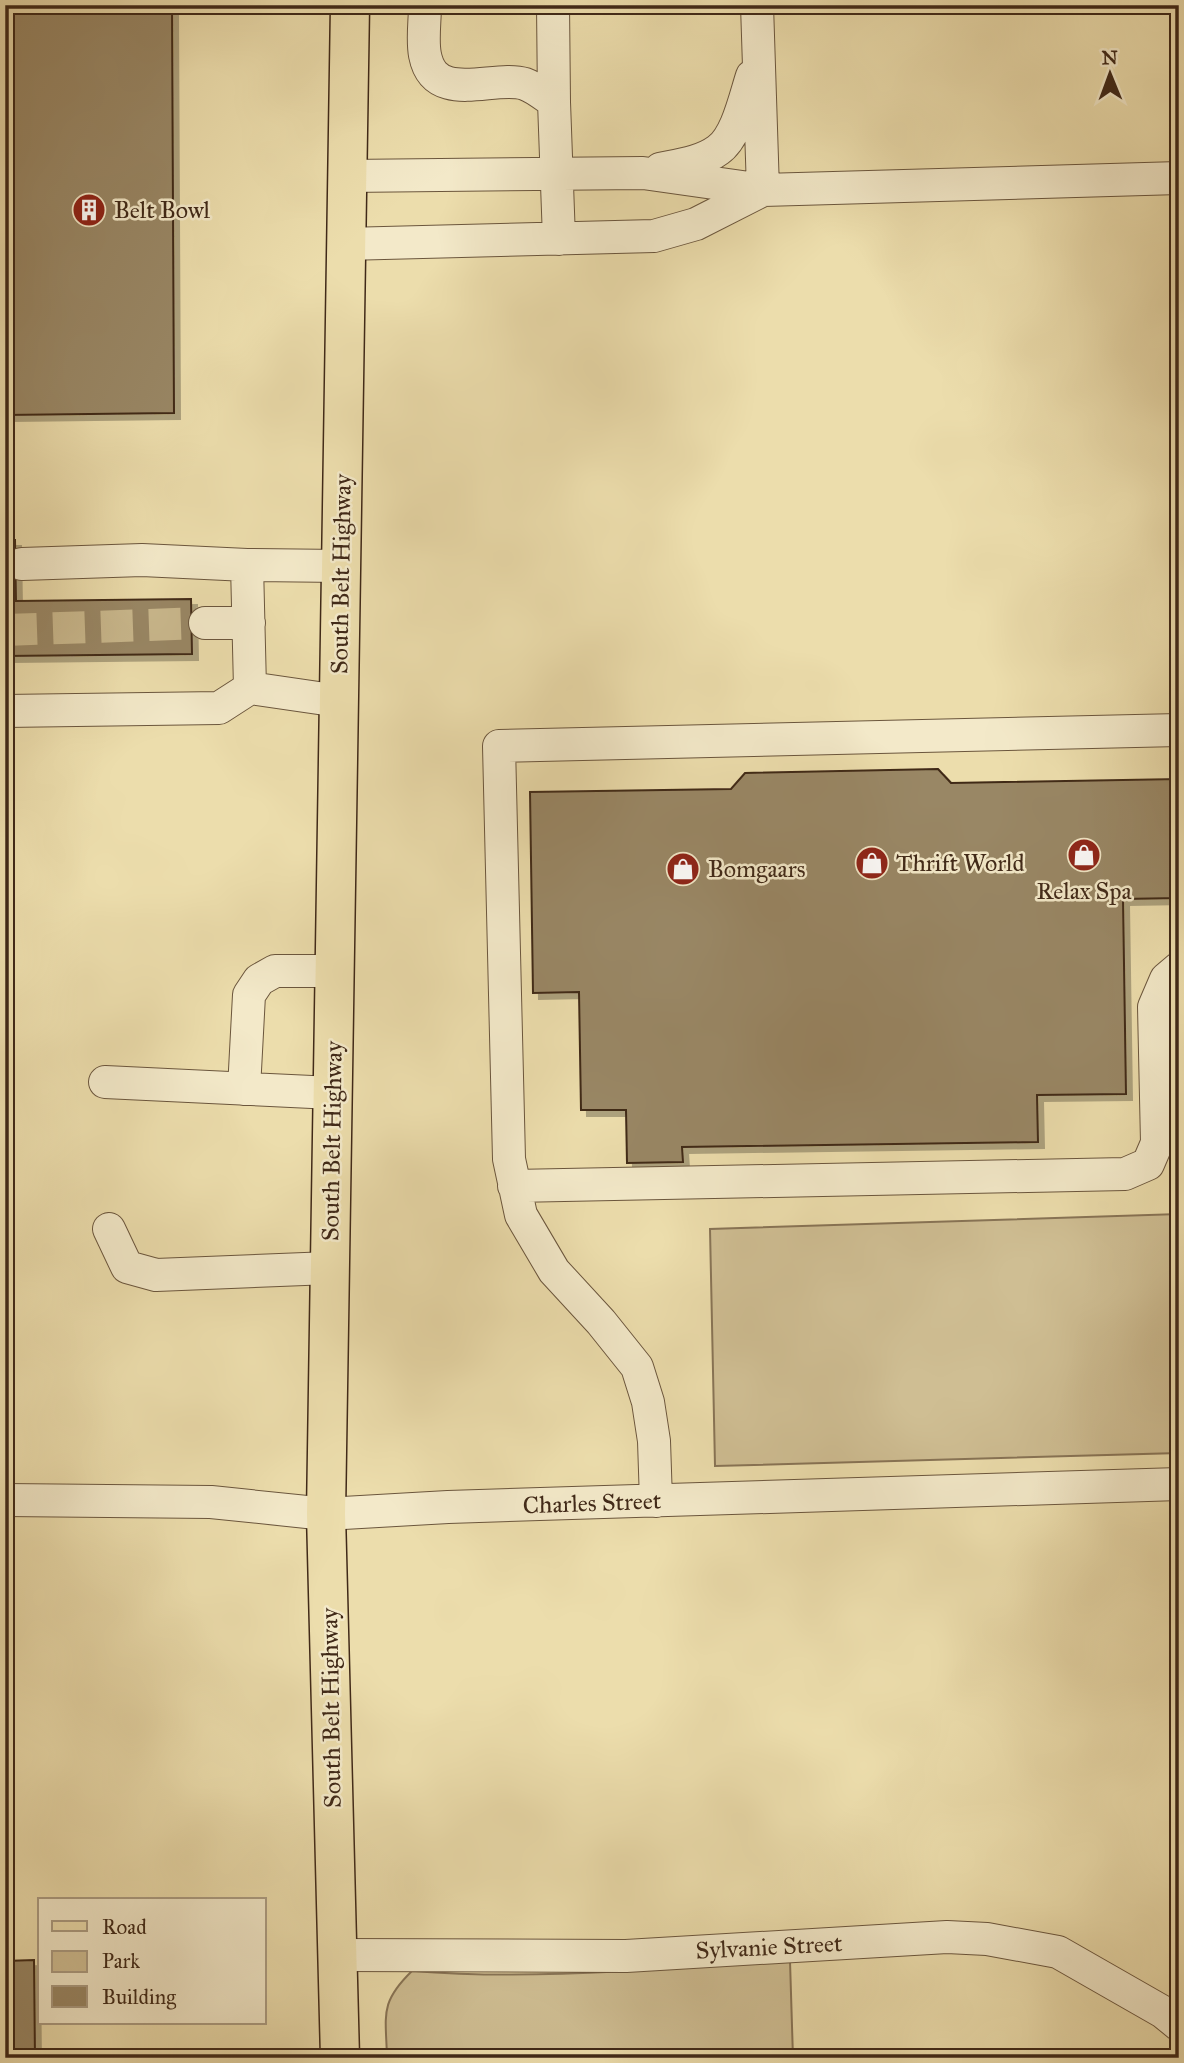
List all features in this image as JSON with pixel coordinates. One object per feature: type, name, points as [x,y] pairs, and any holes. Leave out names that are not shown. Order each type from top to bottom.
[{"type":"main road","name":"South Belt Highway","points":[[340,2058],[327,1514],[350,5]]},
{"type":"street","points":[[425,5],[425,56],[432,71],[443,82],[459,85],[523,83],[554,102]]},
{"type":"street","points":[[553,5],[559,239]]},
{"type":"street","points":[[757,5],[763,190]]},
{"type":"street","points":[[643,173],[698,160],[720,149],[737,123],[759,54]]},
{"type":"street","points":[[347,176],[643,173],[763,190],[1179,178]]},
{"type":"street","points":[[346,234],[559,239],[654,236],[696,224],[763,190]]},
{"type":"street","points":[[22,564],[142,560],[341,566]]},
{"type":"street","points":[[247,565],[250,688]]},
{"type":"street","points":[[205,623],[248,623]]},
{"type":"street","points":[[5,711],[219,708],[250,688],[339,701]]},
{"type":"street","points":[[656,1501],[654,1441],[648,1402],[637,1367],[601,1322],[554,1272],[521,1215],[514,1186],[509,1159],[499,746],[1179,730]]},
{"type":"street","points":[[514,1186],[1125,1174],[1148,1164],[1157,1143],[1154,1007],[1166,979],[1179,968]]},
{"type":"street","points":[[244,1089],[249,995],[258,980],[275,971],[335,971]]},
{"type":"street","points":[[105,1082],[333,1093]]},
{"type":"street","points":[[109,1229],[127,1267],[156,1275],[330,1268]]},
{"type":"street","name":"Charles Street","points":[[5,1500],[211,1502],[327,1514],[448,1507],[1179,1484]]},
{"type":"street","name":"Sylvanie Street","points":[[338,1955],[626,1956],[947,1937],[988,1939],[1058,1952],[1163,2012],[1179,2025]]},
{"type":"green space","points":[[1179,1214],[1179,1453],[715,1466],[710,1229]]},
{"type":"green space","points":[[790,1961],[793,2058],[387,2058],[386,2020],[389,2001],[412,1971],[554,1974]]},
{"type":"building","name":"Belt Bowl","points":[[172,6],[174,413],[5,415],[5,7]]},
{"type":"building","points":[[5,540],[15,540],[16,601],[191,599],[192,654],[5,656]]},
{"type":"building","points":[[938,769],[951,783],[1179,779],[1179,898],[1123,899],[1126,1094],[1037,1095],[1038,1142],[682,1147],[683,1162],[627,1163],[626,1110],[581,1110],[579,992],[533,993],[530,792],[731,789],[745,773]]},
{"type":"building","points":[[34,1960],[35,2058],[5,2058],[5,1961]]},
{"type":"tunnel","points":[[5,630],[205,623]]},
{"type":"place","name":"Belt Bowl","points":[[89,210]]},
{"type":"place","name":"Relax Spa","points":[[1084,855]]},
{"type":"place","name":"Thrift World","points":[[872,863]]},
{"type":"place","name":"Bomgaars","points":[[683,869]]}]
